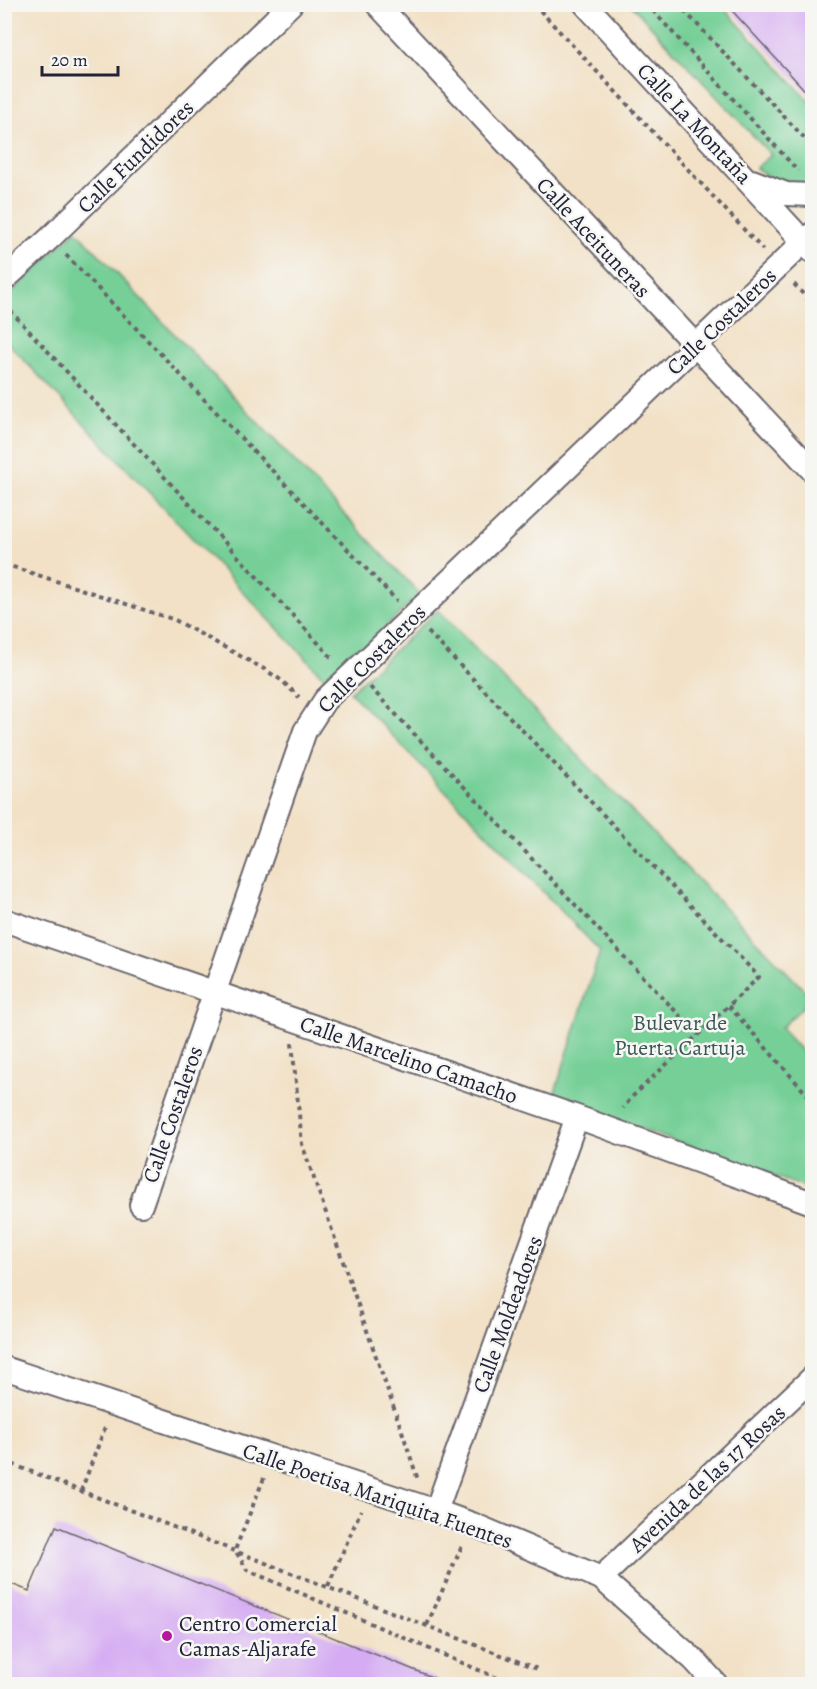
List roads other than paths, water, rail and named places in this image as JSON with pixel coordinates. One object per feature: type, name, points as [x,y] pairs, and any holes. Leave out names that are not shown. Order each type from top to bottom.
[{"type":"street","name":"Calle Fundidores","points":[[4,280],[291,4]]},
{"type":"street","name":"Calle Aceituneras","points":[[377,4],[813,470]]},
{"type":"street","name":"Calle La Montaña","points":[[585,4],[746,178],[810,242]]},
{"type":"street","points":[[746,178],[786,194],[809,187]]},
{"type":"street","name":"Calle Costaleros","points":[[141,1205],[305,730],[315,714],[325,700],[695,346],[779,266],[810,242]]},
{"type":"street","name":"Calle Marcelino Camacho","points":[[4,920],[577,1117],[813,1203]]},
{"type":"street","name":"Calle Moldeadores","points":[[429,1509],[577,1117]]},
{"type":"street","name":"Calle Poetisa Mariquita Fuentes","points":[[4,1368],[472,1524],[601,1578],[694,1660],[716,1684]]},
{"type":"street","name":"Avenida de las 17 Rosas","points":[[601,1578],[813,1378]]},
{"type":"place","name":"Centro Comercial Camas-Aljarafe","points":[[167,1636]]},
{"type":"park label","name":"Bulevar de Puerta Cartuja","points":[[680,1034]]}]
